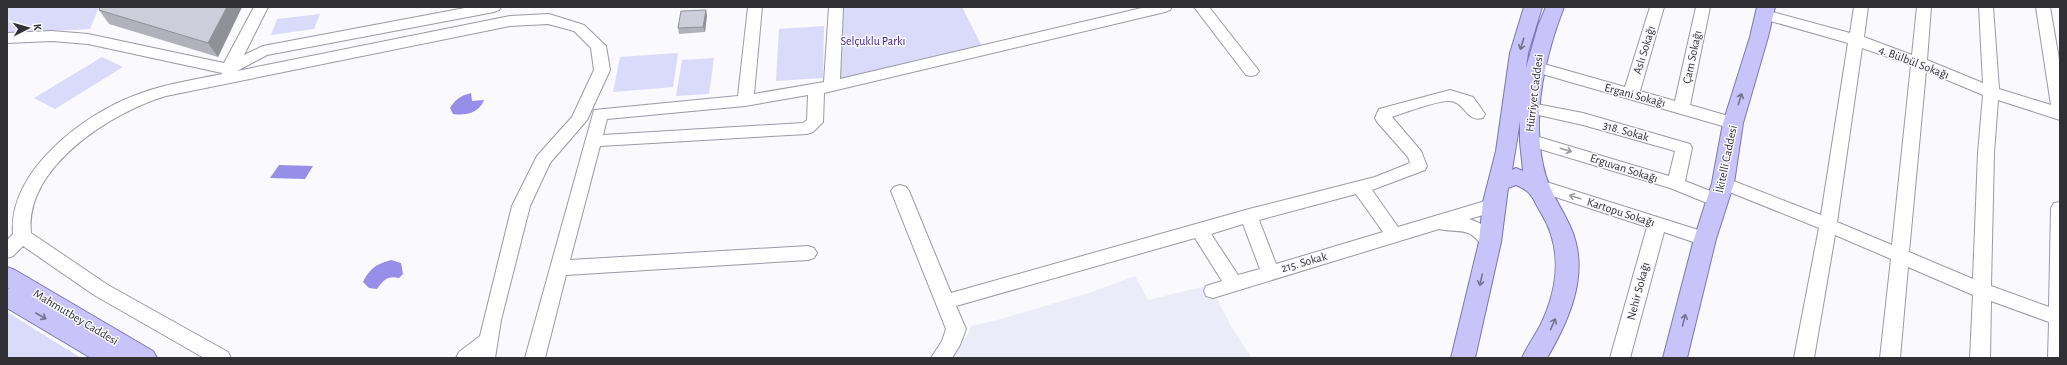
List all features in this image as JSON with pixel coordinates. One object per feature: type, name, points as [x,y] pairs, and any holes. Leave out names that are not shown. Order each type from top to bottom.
[{"type":"main road","name":"Hürriyet Caddesi","points":[[1463,358],[1490,242],[1496,193],[1506,151],[1519,54],[1533,7]]},
{"type":"main road","name":"Hürriyet Caddesi","points":[[1534,358],[1549,333],[1563,300],[1567,261],[1562,231],[1537,185],[1529,140],[1531,108],[1539,50],[1555,7]]},
{"type":"main road","name":"İkitelli Caddesi","points":[[1675,358],[1705,239],[1720,192],[1733,123],[1763,10]]},
{"type":"main road","points":[[1496,193],[1516,176],[1537,185]]},
{"type":"main road","name":"Mahmutbey Caddesi","points":[[7,276],[145,358]]},
{"type":"main road","name":"Mahmutbey Caddesi","points":[[7,296],[112,358]]},
{"type":"street","points":[[229,74],[262,7]]},
{"type":"street","points":[[7,38],[52,36],[88,39],[229,74],[263,51],[494,7]]},
{"type":"street","points":[[745,101],[754,7]]},
{"type":"street","points":[[832,86],[836,7]]},
{"type":"street","points":[[535,358],[600,114],[745,101],[832,86],[1147,9],[1165,7]]},
{"type":"street","points":[[1201,7],[1251,71]]},
{"type":"street","name":"Aslı Sokağı","points":[[1631,94],[1658,7]]},
{"type":"street","name":"Çam Sokağı","points":[[1682,107],[1702,7]]},
{"type":"street","points":[[1804,358],[1828,225],[1861,7]]},
{"type":"street","points":[[1890,358],[1920,63],[1924,7]]},
{"type":"street","points":[[1980,358],[1986,153],[1991,92],[1986,7]]},
{"type":"street","points":[[2043,7],[2060,113]]},
{"type":"street","name":"4. Bülbül Sokağı","points":[[1763,10],[1856,40],[1920,63],[1991,92],[2060,113]]},
{"type":"street","points":[[7,251],[22,236],[21,218],[39,177],[61,148],[98,120],[138,101],[229,74],[510,21],[549,19],[579,28],[598,46],[602,70],[579,120],[543,160],[521,206],[486,349],[466,358]]},
{"type":"street","name":"Ergani Sokağı","points":[[1537,66],[1733,123]]},
{"type":"street","points":[[594,141],[807,128],[815,122],[816,89]]},
{"type":"street","points":[[945,302],[1249,216],[1379,182],[1418,166],[1414,155],[1383,118],[1385,113],[1450,96],[1467,101],[1478,114]]},
{"type":"street","name":"318. Sokak","points":[[1531,108],[1583,119],[1684,148],[1676,184]]},
{"type":"street","name":"Erguvan Sokağı","points":[[1529,140],[1676,184],[1720,192],[1828,225],[1983,291],[2059,318]]},
{"type":"street","name":"Kartopu Sokağı","points":[[1537,185],[1705,239]]},
{"type":"street","points":[[1360,187],[1395,236]]},
{"type":"street","points":[[900,191],[956,329],[950,345],[941,358]]},
{"type":"street","points":[[1437,224],[1488,207],[1496,193]]},
{"type":"street","points":[[2058,358],[2060,208]]},
{"type":"street","points":[[1249,216],[1270,272]]},
{"type":"street","points":[[1437,224],[1462,224],[1474,227],[1481,231],[1490,242]]},
{"type":"street","name":"215. Sokak","points":[[1213,291],[1270,272],[1437,224]]},
{"type":"street","name":"Nehir Sokağı","points":[[1620,358],[1657,224]]},
{"type":"street","points":[[1199,230],[1234,284]]},
{"type":"street","points":[[22,236],[101,290],[221,358]]},
{"type":"street","points":[[560,268],[808,253]]},
{"type":"shaded area","points":[[471,93],[472,101],[484,100],[479,108],[472,113],[453,114],[450,108],[454,102]]},
{"type":"shaded area","points":[[279,165],[313,166],[305,179],[270,178]]},
{"type":"shaded area","points":[[391,260],[401,263],[403,274],[399,278],[392,277],[386,279],[377,289],[369,288],[363,282],[368,273],[374,267]]},
{"type":"shaded area","points":[[1135,276],[1148,300],[1210,285],[1232,328],[1252,358],[952,358],[967,336],[971,326],[997,320],[1089,293]]},
{"type":"green space","points":[[7,7],[99,7],[90,29],[7,33]]},
{"type":"green space","name":"Selçuklu Parkı","points":[[839,7],[962,7],[984,50],[832,86]]},
{"type":"green space","points":[[320,14],[314,29],[271,35],[277,19]]},
{"type":"green space","points":[[824,26],[823,78],[776,81],[779,29]]},
{"type":"green space","points":[[678,53],[673,87],[613,92],[620,57]]},
{"type":"green space","points":[[102,57],[123,67],[55,109],[34,98]]},
{"type":"green space","points":[[714,58],[709,94],[676,96],[682,60]]},
{"type":"green space","points":[[7,312],[81,358],[7,358]]},
{"type":"building","points":[[100,7],[227,7],[208,43],[99,10]]},
{"type":"building","points":[[706,10],[703,27],[678,28],[681,11]]}]
